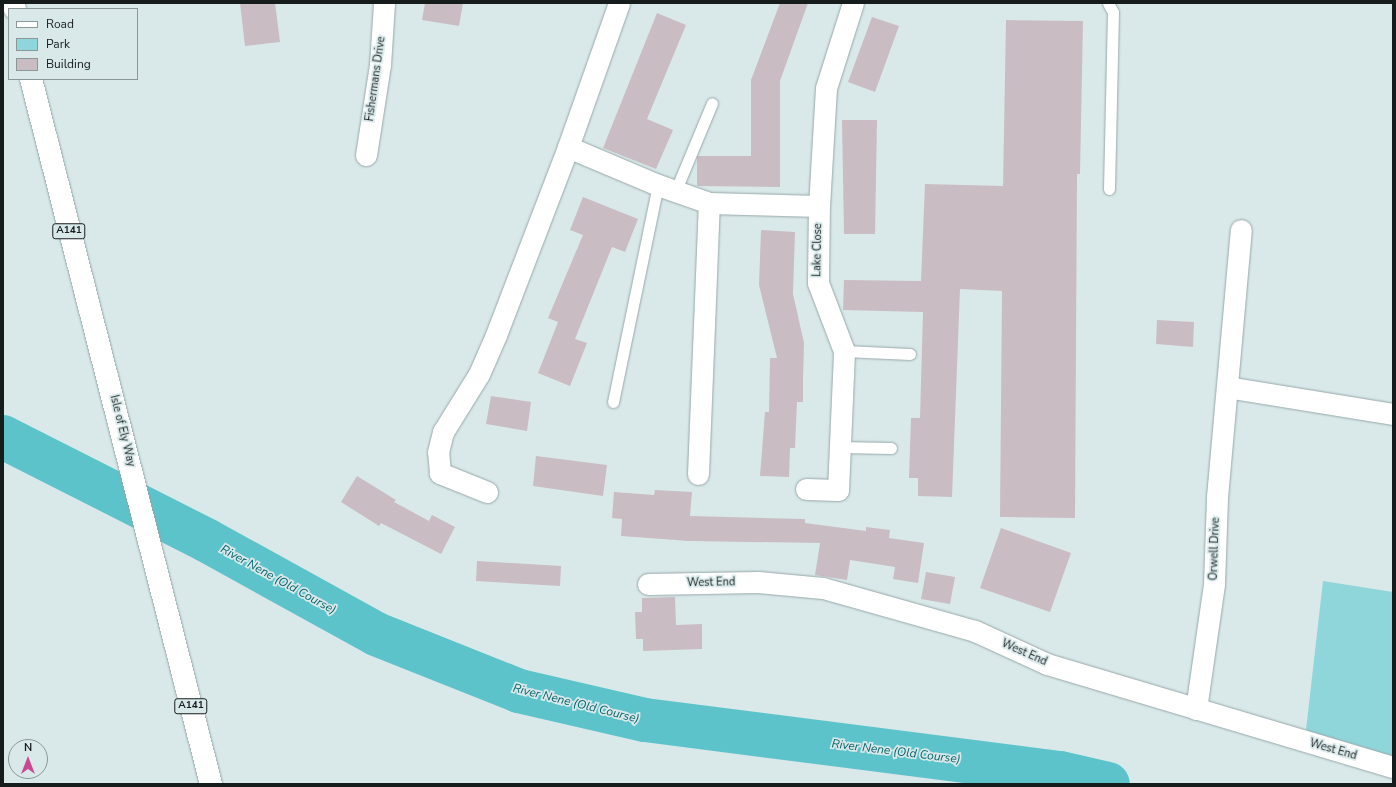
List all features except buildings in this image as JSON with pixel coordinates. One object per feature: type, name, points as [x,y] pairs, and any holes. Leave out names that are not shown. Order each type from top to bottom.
[{"type":"highway","name":"Isle of Ely Way","points":[[31,80],[211,784]]},
{"type":"street","name":"Fishermans Drive","points":[[366,155],[380,65],[384,3]]},
{"type":"street","points":[[487,492],[440,473],[438,452],[444,432],[479,374],[496,335],[568,147],[619,3]]},
{"type":"street","name":"Lake Close","points":[[806,489],[838,490],[844,351],[818,283],[819,206],[826,88],[853,3]]},
{"type":"street","points":[[568,147],[666,188],[709,203],[819,206]]},
{"type":"street","points":[[698,474],[709,203]]},
{"type":"street","name":"Orwell Drive","points":[[1196,709],[1214,584],[1216,497],[1241,230]]},
{"type":"street","points":[[1227,387],[1393,414]]},
{"type":"street","name":"West End","points":[[648,584],[758,582],[823,588],[975,631],[1047,664],[1393,767]]},
{"type":"lane","points":[[1108,3],[1113,12],[1109,189]]},
{"type":"lane","points":[[613,402],[666,188],[712,103]]},
{"type":"lane","points":[[844,351],[910,354]]},
{"type":"lane","points":[[840,447],[892,448]]},
{"type":"green space","points":[[1323,581],[1393,592],[1392,756],[1306,730]]},
{"type":"waterway","name":"River Nene (Old Course)","points":[[3,437],[206,540],[376,634],[519,691],[645,720],[1060,773],[1108,784]]}]
